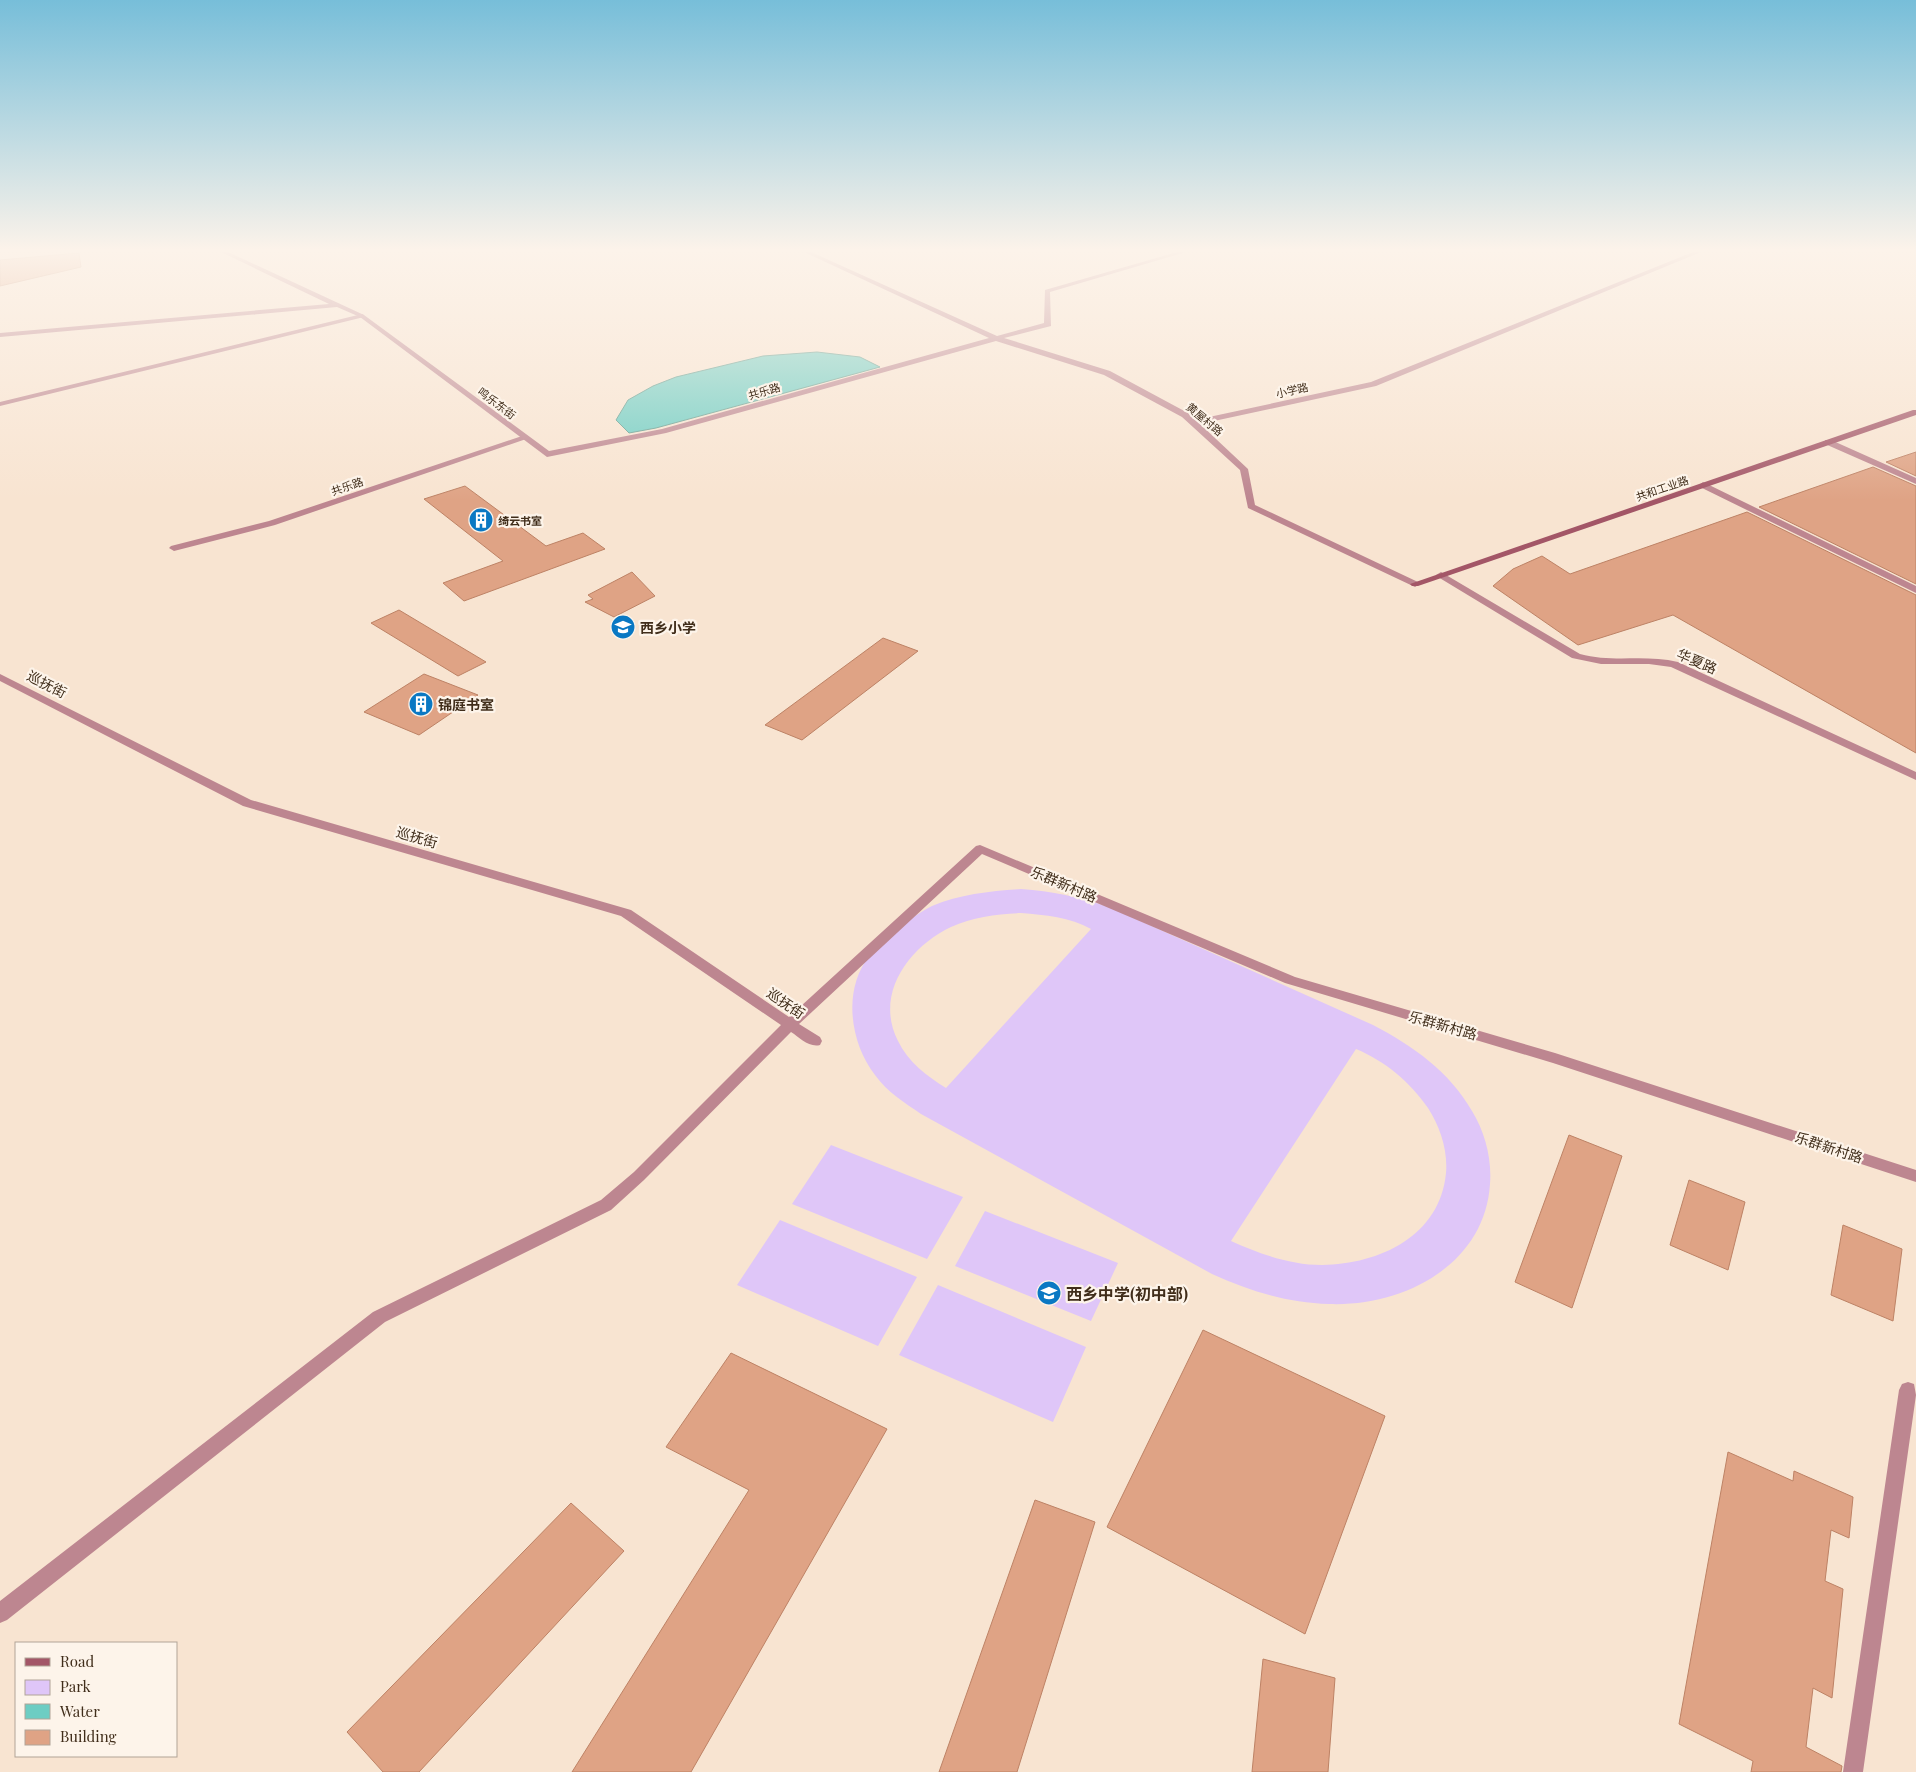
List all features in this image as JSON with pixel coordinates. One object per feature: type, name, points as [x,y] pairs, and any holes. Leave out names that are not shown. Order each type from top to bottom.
[{"type":"street","points":[[0,404],[285,335]]},
{"type":"street","name":"鸣乐东街","points":[[387,335],[547,454]]},
{"type":"street","name":"黄屋村路","points":[[988,335],[1107,373],[1185,415],[1244,469],[1251,506],[1415,584]]},
{"type":"street","name":"共乐路","points":[[547,454],[663,431],[1008,335]]},
{"type":"street","name":"小学路","points":[[1194,423],[1373,384],[1494,335]]},
{"type":"street","name":"共和工业路","points":[[1415,584],[1916,412]]},
{"type":"street","name":"共乐路","points":[[174,548],[272,523],[526,438]]},
{"type":"street","points":[[1828,442],[1916,481]]},
{"type":"street","points":[[1703,485],[1916,590]]},
{"type":"street","name":"华夏路","points":[[1441,575],[1576,656],[1590,661],[1605,663],[1662,661],[1674,664],[1916,776]]},
{"type":"street","name":"巡抚街","points":[[0,677],[247,803],[626,913],[815,1041]]},
{"type":"street","name":"乐群新村路","points":[[790,1024],[980,849],[1290,980],[1555,1058],[1916,1176]]},
{"type":"street","points":[[0,1613],[378,1317],[606,1205],[639,1176],[762,1050],[790,1024]]},
{"type":"street","points":[[1853,1772],[1908,1390]]},
{"type":"green space","points":[[1021,889],[1076,897],[1109,907],[1373,1025],[1429,1061],[1452,1084],[1472,1111],[1484,1137],[1489,1155],[1490,1184],[1485,1213],[1473,1237],[1456,1258],[1435,1276],[1411,1289],[1385,1298],[1357,1303],[1329,1304],[1284,1299],[1240,1286],[1212,1274],[921,1114],[891,1092],[866,1062],[855,1032],[853,999],[855,984],[861,969],[870,955],[897,930],[932,906],[965,896]],"holes":[[[1021,913],[1066,919],[1091,929],[946,1088],[919,1068],[902,1049],[892,1023],[890,1006],[893,990],[909,959],[936,936],[951,927],[968,921],[1003,914]],[[1356,1049],[1387,1066],[1405,1081],[1421,1098],[1436,1123],[1446,1156],[1446,1173],[1441,1195],[1432,1214],[1419,1230],[1404,1242],[1385,1252],[1365,1259],[1344,1263],[1310,1265],[1287,1261],[1231,1241]]]},
{"type":"green space","points":[[831,1145],[963,1197],[927,1259],[792,1204]]},
{"type":"green space","points":[[985,1211],[1118,1263],[1091,1321],[955,1266]]},
{"type":"green space","points":[[780,1220],[917,1277],[878,1346],[737,1285]]},
{"type":"green space","points":[[938,1285],[1086,1347],[1053,1422],[899,1355]]},
{"type":"water","points":[[817,352],[860,357],[880,367],[656,428],[629,433],[616,420],[628,400],[653,386],[676,377],[763,356]]},
{"type":"building","points":[[1916,452],[1916,476],[1886,462]]},
{"type":"building","points":[[1873,467],[1916,486],[1916,584],[1759,507]]},
{"type":"building","points":[[465,486],[546,546],[583,533],[605,549],[464,601],[443,583],[503,561],[424,499]]},
{"type":"building","points":[[1747,512],[1916,595],[1916,753],[1673,615],[1578,645],[1493,586],[1513,569],[1542,556],[1570,574]]},
{"type":"building","points":[[632,572],[655,596],[614,617],[585,602],[593,599],[588,595]]},
{"type":"building","points":[[399,610],[486,662],[458,676],[371,623]]},
{"type":"building","points":[[883,638],[918,651],[802,740],[765,725]]},
{"type":"building","name":"锦庭书室","points":[[424,674],[478,695],[419,735],[364,712]]},
{"type":"building","points":[[1569,1135],[1622,1156],[1572,1308],[1515,1282]]},
{"type":"building","points":[[1689,1180],[1745,1202],[1728,1270],[1670,1245]]},
{"type":"building","points":[[1843,1225],[1902,1249],[1893,1321],[1831,1295]]},
{"type":"building","points":[[1203,1330],[1385,1416],[1305,1634],[1107,1527]]},
{"type":"building","points":[[731,1353],[887,1429],[691,1772],[572,1772],[749,1490],[666,1447]]},
{"type":"building","points":[[1728,1452],[1793,1481],[1794,1471],[1853,1497],[1849,1538],[1831,1530],[1825,1581],[1843,1589],[1832,1698],[1813,1688],[1806,1747],[1842,1766],[1841,1772],[1751,1772],[1753,1761],[1679,1724]]},
{"type":"building","points":[[1035,1500],[1095,1522],[1017,1772],[939,1772]]},
{"type":"building","points":[[571,1503],[624,1551],[419,1772],[383,1772],[347,1732]]},
{"type":"building","points":[[1263,1659],[1335,1678],[1328,1772],[1252,1772]]},
{"type":"place","name":"绮云书室","points":[[481,520]]},
{"type":"place","name":"西乡小学","points":[[623,627]]},
{"type":"place","name":"锦庭书室","points":[[421,704]]},
{"type":"place","name":"西乡中学(初中部)","points":[[1049,1293]]}]
